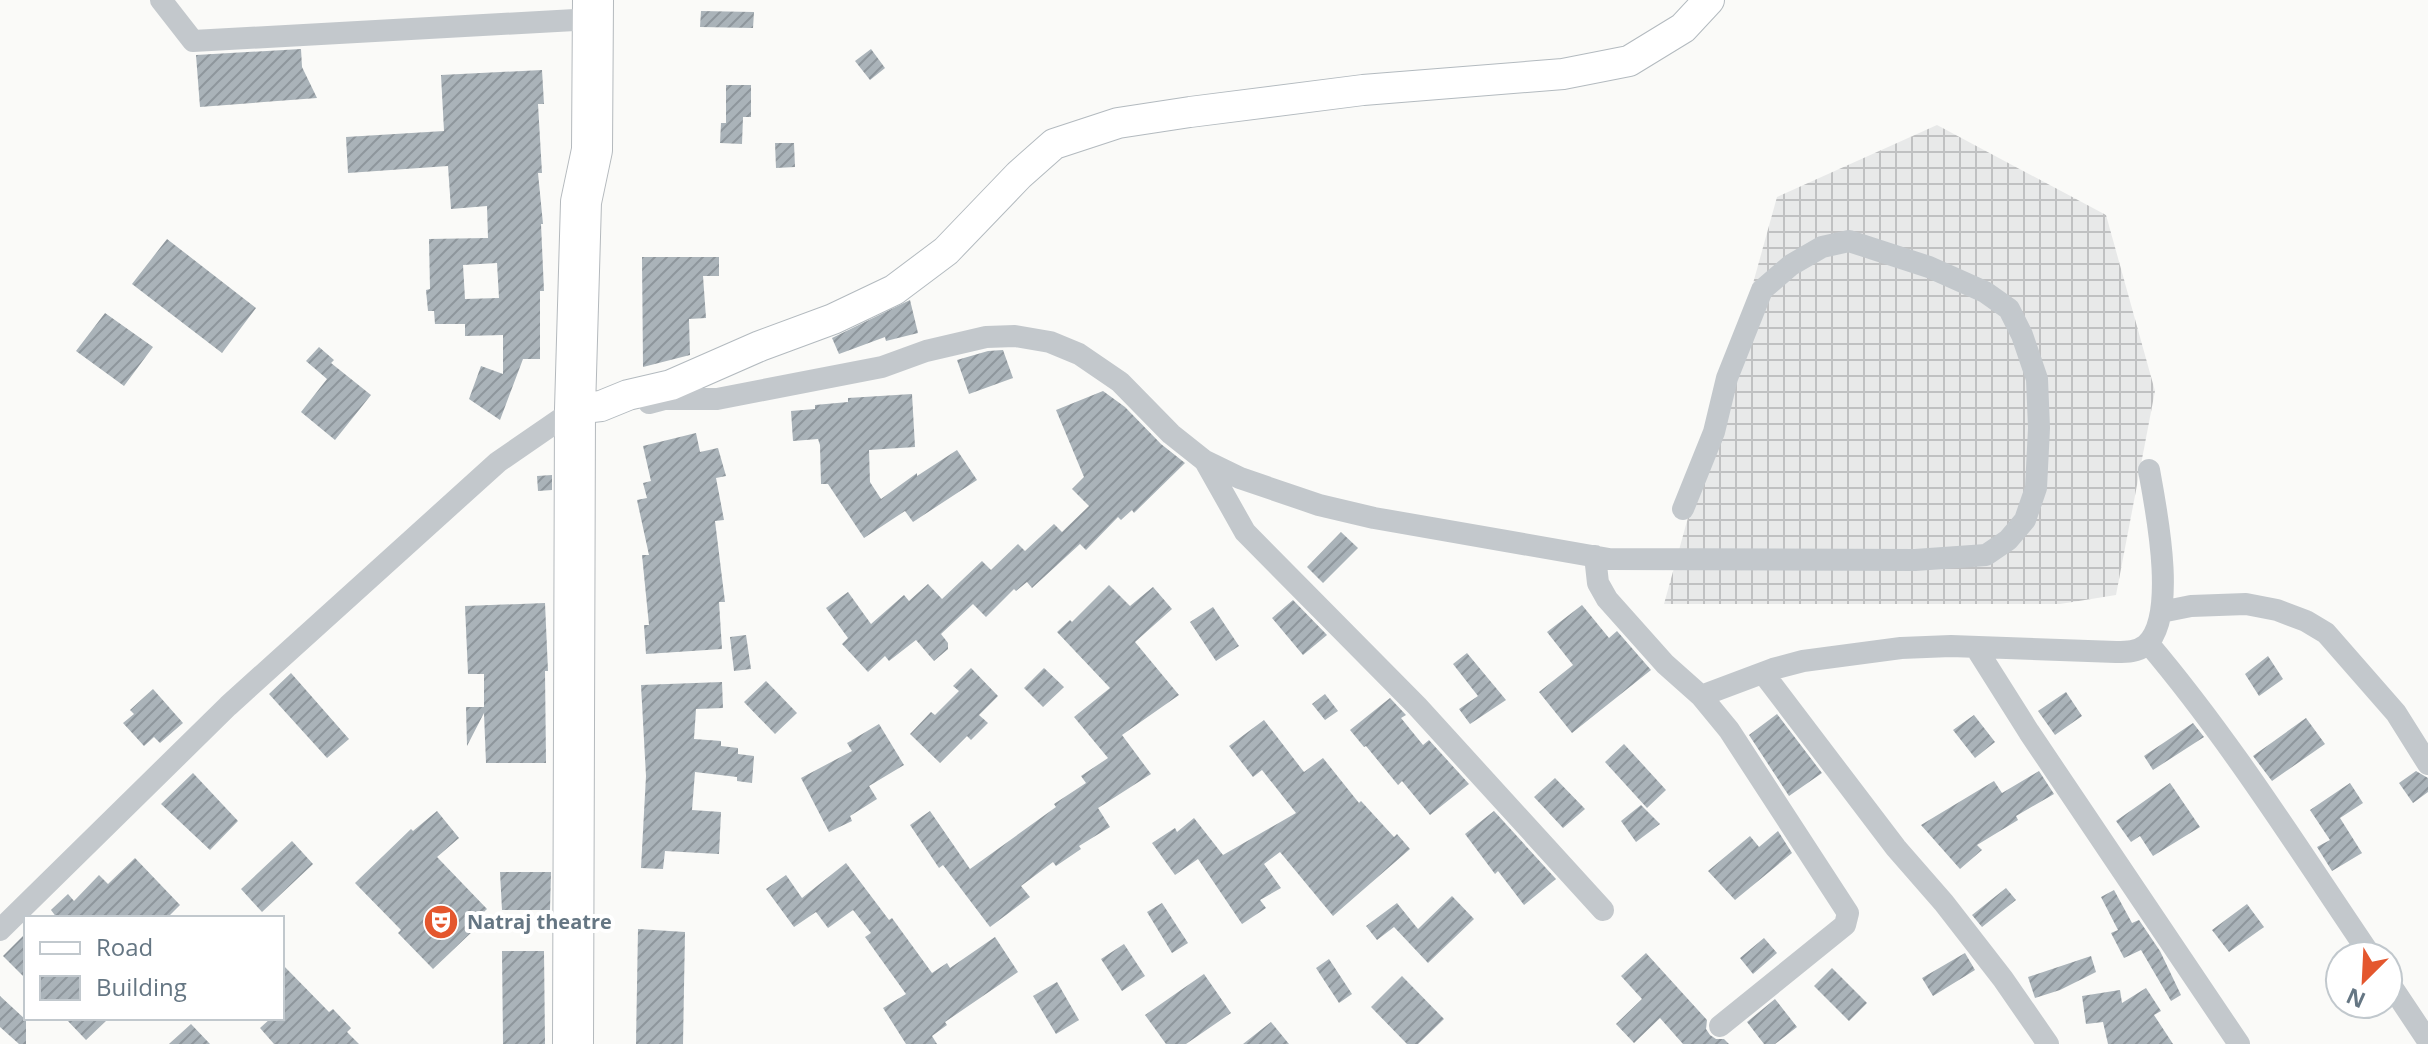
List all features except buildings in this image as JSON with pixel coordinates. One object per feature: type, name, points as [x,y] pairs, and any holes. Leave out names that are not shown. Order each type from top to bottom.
[{"type":"highway","points":[[573,1044],[593,410],[603,199],[592,150],[593,9]]},
{"type":"highway","points":[[593,410],[597,1044]]},
{"type":"street","points":[[161,0],[193,41],[593,9]]},
{"type":"street","points":[[0,930],[228,706],[498,462],[593,410],[628,395],[671,385],[760,346],[833,319],[894,290],[946,251],[1054,144],[1118,123],[1190,112],[1363,90],[1563,74],[1629,61],[1683,28],[1709,0]]},
{"type":"street","points":[[593,410],[664,399],[717,399],[882,367],[926,351],[986,337],[1015,336],[1050,342],[1079,354],[1120,382],[1171,434],[1205,461],[1240,478],[1319,505],[1374,518],[1609,559],[1915,560],[1986,555],[2008,540],[2025,520],[2036,488],[2039,428],[2037,379],[2022,335],[2009,309],[1985,292],[1929,267],[1849,241],[1822,247],[1791,265],[1762,290],[1727,378],[1714,432],[1683,509]]},
{"type":"street","points":[[1205,461],[1245,532],[1417,706],[1603,910]]},
{"type":"street","points":[[1701,696],[1803,661],[1877,650],[1951,646],[2130,652],[2148,643],[2161,612],[2161,556],[2149,470]]},
{"type":"street","points":[[1595,556],[1598,583],[1607,599],[1665,664],[1701,696],[1729,730],[1848,913],[1845,925],[1720,1026]]},
{"type":"street","points":[[2161,612],[2191,606],[2246,604],[2277,610],[2306,621],[2326,633],[2396,713],[2428,764]]},
{"type":"street","points":[[2148,643],[2256,786],[2360,940]]},
{"type":"street","points":[[1976,648],[2239,1044]]},
{"type":"street","points":[[1763,673],[1896,848],[2003,979],[2048,1044]]},
{"type":"street","points":[[2404,1005],[2428,1041]]},
{"type":"shaded area","points":[[1937,125],[2106,215],[2155,391],[2116,595],[2060,604],[1664,604],[1777,197]]},
{"type":"place","name":"Natraj theatre","points":[[441,922]]}]
